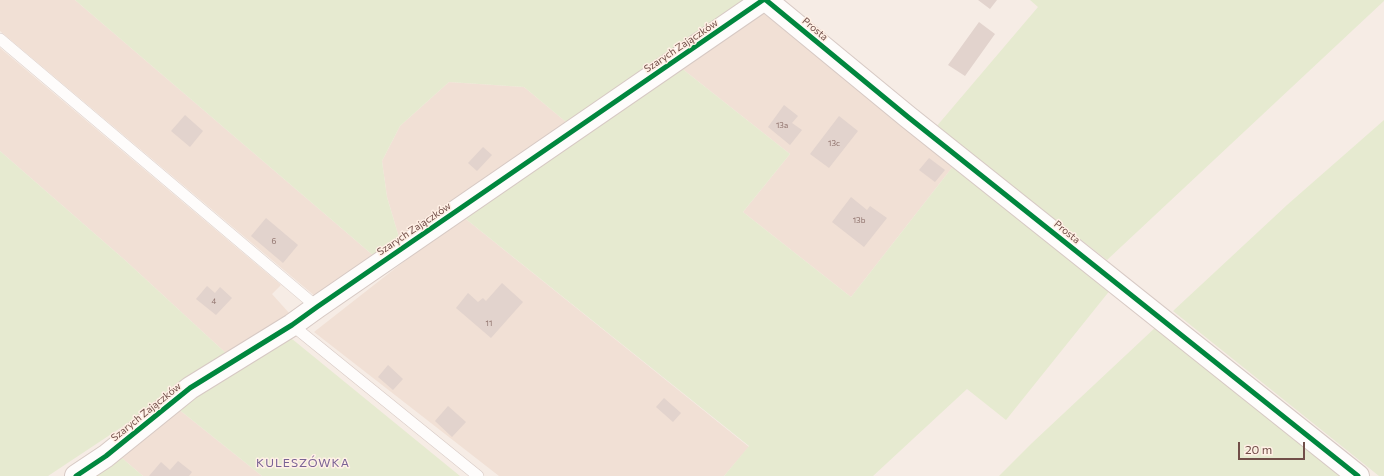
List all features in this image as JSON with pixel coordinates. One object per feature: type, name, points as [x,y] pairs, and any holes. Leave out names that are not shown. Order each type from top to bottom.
[{"type":"street","name":"Szarych Zajączków","points":[[76,476],[106,456],[190,388],[292,325],[765,0]]},
{"type":"street","name":"Prosta","points":[[765,0],[914,122],[1358,476]]},
{"type":"lane","points":[[0,38],[317,307]]},
{"type":"lane","points":[[292,325],[478,476]]},
{"type":"shaded area","points":[[0,0],[75,0],[375,257],[316,297],[0,31]]},
{"type":"shaded area","points":[[762,12],[954,165],[851,297],[743,212],[790,154],[680,67]]},
{"type":"shaded area","points":[[0,48],[281,285],[272,294],[290,314],[229,356],[126,261],[0,151]]},
{"type":"shaded area","points":[[449,82],[524,87],[566,122],[401,244],[387,197],[382,161],[400,126]]},
{"type":"shaded area","points":[[462,216],[749,447],[724,476],[499,476],[314,332]]},
{"type":"shaded area","points":[[177,408],[262,476],[143,476],[122,458]]},
{"type":"green space","points":[[75,0],[748,0],[566,122],[524,87],[449,82],[400,126],[382,161],[387,197],[401,244],[375,257]]},
{"type":"green space","points":[[1030,0],[1384,1],[1107,260],[936,127],[1038,7]]},
{"type":"green space","points":[[680,67],[790,154],[743,212],[851,297],[954,165],[1111,289],[1006,420],[967,389],[873,476],[724,476],[749,446],[462,216]]},
{"type":"green space","points":[[1384,120],[1384,476],[1379,476],[1173,311],[1287,205]]},
{"type":"green space","points":[[0,151],[126,261],[229,356],[48,476],[0,476]]},
{"type":"green space","points":[[1158,325],[1346,476],[999,476],[1032,443]]},
{"type":"green space","points":[[286,334],[460,476],[262,476],[177,408]]},
{"type":"green space","points":[[122,458],[143,476],[96,476]]},
{"type":"building","points":[[978,0],[997,0],[990,9]]},
{"type":"building","points":[[979,22],[995,34],[965,76],[948,65]]},
{"type":"building","points":[[784,105],[798,116],[792,123],[802,130],[790,145],[768,127]]},
{"type":"building","points":[[185,115],[203,131],[190,147],[171,131]]},
{"type":"building","points":[[839,116],[858,131],[829,168],[810,154]]},
{"type":"building","points":[[483,147],[492,155],[477,171],[468,163]]},
{"type":"building","points":[[929,158],[945,170],[935,182],[919,170]]},
{"type":"building","points":[[851,197],[867,210],[870,206],[887,218],[864,247],[832,222]]},
{"type":"building","points":[[266,218],[298,245],[283,263],[251,236]]},
{"type":"building","points":[[502,283],[523,302],[491,338],[456,308],[468,293],[478,302],[483,298],[486,301]]},
{"type":"building","points":[[207,286],[215,293],[220,287],[232,298],[216,315],[196,299]]},
{"type":"building","points":[[388,365],[403,379],[393,390],[378,377]]},
{"type":"building","points":[[664,398],[681,413],[673,422],[656,407]]},
{"type":"building","points":[[448,406],[466,422],[452,437],[435,421]]},
{"type":"building","points":[[178,461],[192,472],[189,476],[149,476],[161,462],[170,470]]},
{"type":"cycle path","points":[[76,476],[106,456],[190,388],[292,325],[763,0]]},
{"type":"cycle path","points":[[766,0],[908,117],[1358,476]]},
{"type":"district","name":"KULESZÓWKA","points":[[303,463]]}]
